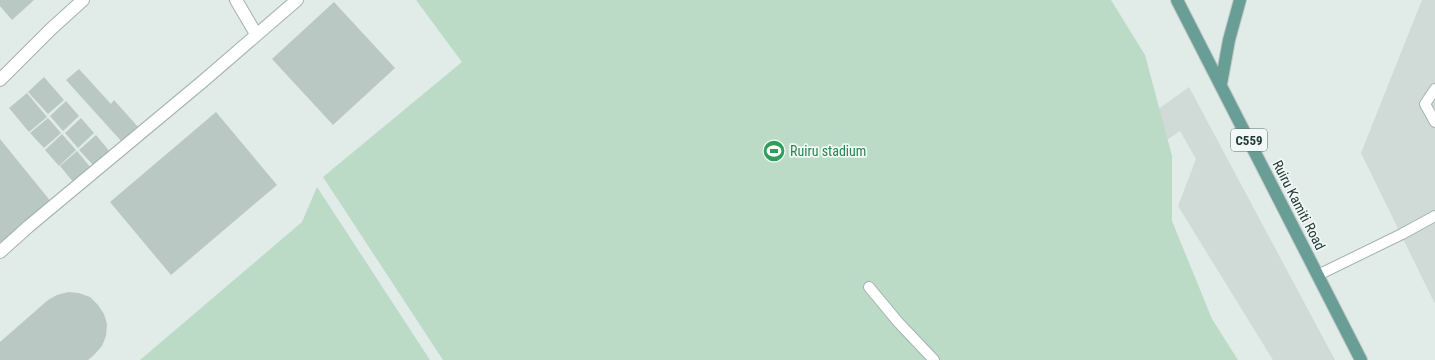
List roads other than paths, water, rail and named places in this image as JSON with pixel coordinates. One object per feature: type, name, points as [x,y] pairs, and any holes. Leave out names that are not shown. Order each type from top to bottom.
[{"type":"main road","points":[[1221,84],[1229,40],[1240,0]]},
{"type":"main road","name":"Ruiru Kamiti Road","points":[[1180,1],[1361,360]]},
{"type":"street","points":[[0,80],[51,29],[83,0]]},
{"type":"street","points":[[236,0],[256,34]]},
{"type":"street","points":[[0,252],[297,0]]},
{"type":"lane","points":[[1435,89],[1425,104],[1435,122]]},
{"type":"lane","points":[[1318,276],[1435,216]]},
{"type":"lane","points":[[869,287],[898,322],[934,360]]},
{"type":"place","name":"Ruiru stadium","points":[[774,151]]}]
